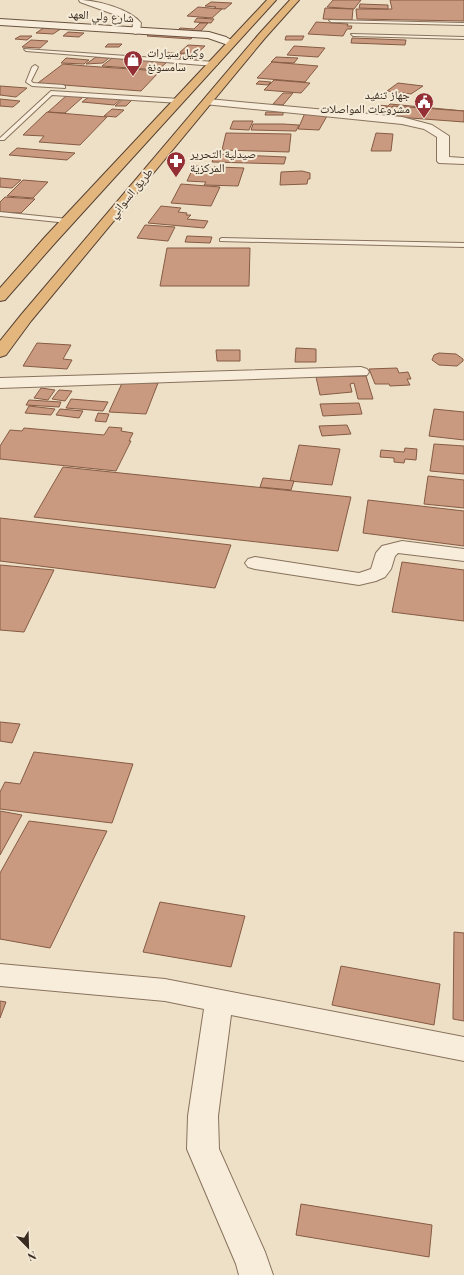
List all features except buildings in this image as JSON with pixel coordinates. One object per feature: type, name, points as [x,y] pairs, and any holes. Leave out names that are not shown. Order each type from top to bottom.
[{"type":"highway","name":"طريق السواني","points":[[0,298],[68,221],[272,0]]},
{"type":"highway","name":"طريق السواني","points":[[0,352],[26,318],[262,36],[296,0]]},
{"type":"main road","name":"شارع ولي العهد","points":[[0,22],[200,35],[216,37],[231,43]]},
{"type":"main road","name":"شارع ولي العهد","points":[[200,35],[246,28]]},
{"type":"street","points":[[83,0],[130,17],[137,23],[136,31]]},
{"type":"street","points":[[208,102],[376,117],[422,126],[437,131],[443,136],[443,160],[464,161]]},
{"type":"street","points":[[0,383],[361,372]]},
{"type":"street","points":[[256,563],[360,579],[378,573],[384,556],[393,548],[402,547],[464,555]]},
{"type":"street","points":[[0,975],[165,990],[464,1049]]},
{"type":"street","points":[[219,1001],[203,1116],[202,1148],[253,1264],[256,1275]]},
{"type":"lane","points":[[331,21],[464,24]]},
{"type":"lane","points":[[353,35],[464,38]]},
{"type":"lane","points":[[26,50],[214,64]]},
{"type":"lane","points":[[35,67],[28,81],[32,84],[70,87]]},
{"type":"lane","points":[[116,91],[182,99]]},
{"type":"lane","points":[[2,139],[51,93],[182,99]]},
{"type":"lane","points":[[0,214],[68,221]]},
{"type":"lane","points":[[222,240],[464,245]]},
{"type":"place","name":"وكيل سيارات سامسونغ","points":[[133,77]]},
{"type":"place","name":"جهاز تنفيد مشروعات المواصلات","points":[[424,119]]},
{"type":"place","name":"صيدلية التحرير المركزية","points":[[176,178]]}]
